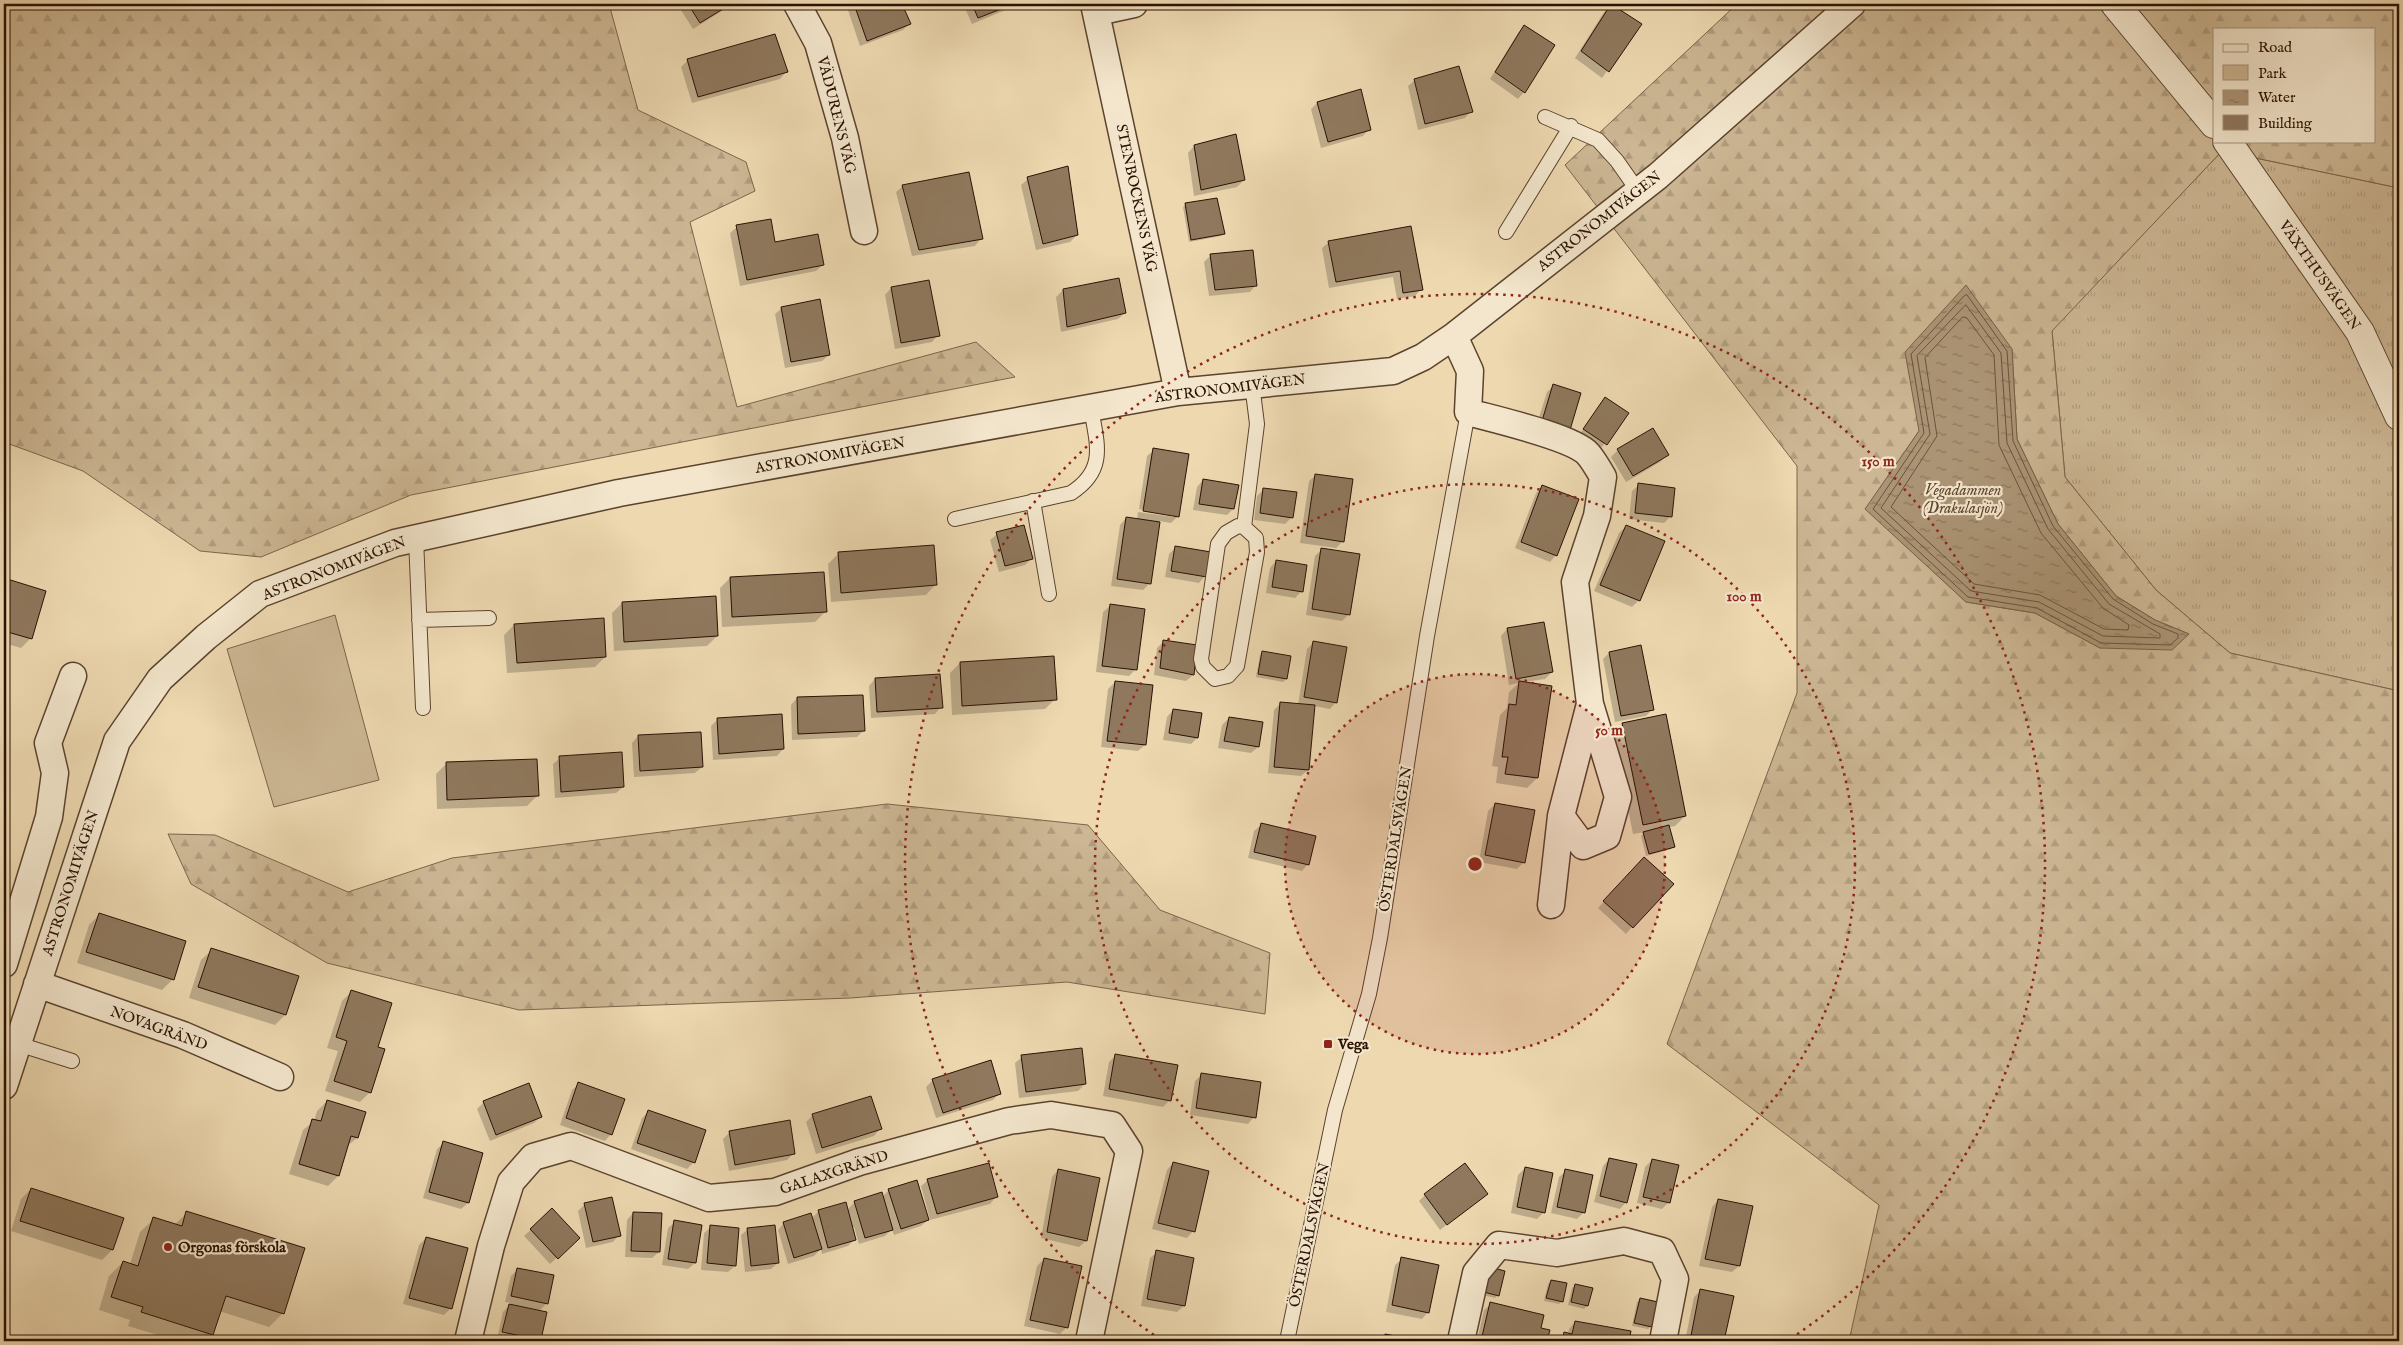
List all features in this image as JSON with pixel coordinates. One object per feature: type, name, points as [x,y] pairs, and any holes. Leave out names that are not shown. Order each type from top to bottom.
[{"type":"street","name":"VÄDURENS VÄG","points":[[797,4],[818,43],[845,138],[864,231]]},
{"type":"street","points":[[1096,8],[1134,4]]},
{"type":"street","name":"ASTRONOMIVÄGEN","points":[[4,1086],[117,741],[160,679],[206,637],[260,594],[395,542],[619,493],[1178,392],[1394,371],[1424,357],[1454,336],[1638,191],[1852,4]]},
{"type":"street","points":[[2115,4],[2213,123]]},
{"type":"street","name":"STENBOCKENS VÄG","points":[[1096,8],[1178,392]]},
{"type":"street","name":"VÄXTHUSVÄGEN","points":[[2228,142],[2360,332],[2399,416]]},
{"type":"street","name":"ÖSTERDALSVÄGEN","points":[[1454,336],[1470,371],[1468,412]]},
{"type":"street","points":[[1468,412],[1520,426],[1563,441],[1588,453],[1603,477],[1597,516],[1575,582],[1590,704],[1618,797],[1607,836],[1583,846],[1561,816]]},
{"type":"street","points":[[4,964],[50,817],[55,773],[48,743],[73,676]]},
{"type":"street","points":[[1551,905],[1561,816],[1590,704]]},
{"type":"street","name":"NOVAGRÄND","points":[[37,984],[184,1036],[280,1077]]},
{"type":"street","name":"GALAXGRÄND","points":[[468,1341],[491,1246],[511,1182],[534,1157],[571,1146],[709,1198],[775,1192],[859,1162],[916,1145],[969,1133],[1009,1120],[1051,1114],[1112,1124],[1129,1151],[1089,1341]]},
{"type":"street","points":[[1462,1341],[1476,1273],[1499,1245],[1557,1253],[1624,1241],[1662,1251],[1675,1279],[1663,1341]]},
{"type":"lane","points":[[1545,117],[1571,126],[1598,140],[1617,161],[1638,191]]},
{"type":"lane","points":[[1506,232],[1571,126]]},
{"type":"lane","points":[[1244,527],[1257,424],[1252,384]]},
{"type":"lane","points":[[955,519],[1071,493],[1082,486],[1090,476],[1099,452],[1091,408]]},
{"type":"lane","name":"ÖSTERDALSVÄGEN","points":[[1288,1341],[1335,1110],[1369,994],[1378,948],[1427,636],[1468,412]]},
{"type":"lane","points":[[1033,501],[1049,594]]},
{"type":"lane","points":[[1244,527],[1256,538],[1257,552],[1237,666],[1228,676],[1215,678],[1203,667],[1201,659],[1218,544],[1230,529],[1244,527]]},
{"type":"lane","points":[[416,538],[423,708]]},
{"type":"lane","points":[[419,620],[489,618]]},
{"type":"lane","points":[[18,1044],[72,1061]]},
{"type":"green space","points":[[4,4],[609,4],[638,110],[746,162],[755,191],[690,222],[737,407],[976,342],[1015,377],[411,495],[261,557],[200,551],[83,471],[4,442]]},
{"type":"green space","points":[[1737,4],[2399,4],[2399,188],[2222,151],[2052,331],[2065,477],[2156,590],[2230,653],[2399,691],[2399,1341],[1849,1341],[1879,1205],[1667,1044],[1797,693],[1797,466],[1565,165]],"holes":[[[2012,349],[2017,439],[2058,524],[2116,596],[2155,620],[2189,634],[2100,648],[2035,613],[1966,602],[1866,509],[1919,431]]]},
{"type":"green space","points":[[2222,151],[2399,188],[2399,691],[2230,653],[2156,590],[2065,477],[2052,330]]},
{"type":"green space","points":[[335,615],[379,780],[274,807],[227,649]]},
{"type":"green space","points":[[887,804],[1088,825],[1160,910],[1270,953],[1265,1014],[1067,982],[850,998],[519,1010],[327,963],[191,884],[168,834],[215,835],[348,892],[452,858]]},
{"type":"water","name":"Vegadammen (Drakulasjön)","points":[[1966,285],[2012,349],[2017,439],[2058,524],[2116,596],[2155,620],[2189,634],[2172,650],[2100,648],[2035,613],[1966,602],[1865,509],[1919,431],[1905,352]]},
{"type":"building","points":[[688,4],[731,4],[700,23]]},
{"type":"building","points":[[854,4],[902,4],[911,24],[867,41]]},
{"type":"building","points":[[972,4],[1014,4],[978,18]]},
{"type":"building","points":[[1611,4],[1642,24],[1609,72],[1581,51]]},
{"type":"building","points":[[1524,25],[1555,45],[1525,93],[1495,72]]},
{"type":"building","points":[[775,34],[788,72],[698,97],[687,59]]},
{"type":"building","points":[[1459,66],[1473,112],[1425,124],[1414,79]]},
{"type":"building","points":[[1361,89],[1371,130],[1328,142],[1317,102]]},
{"type":"building","points":[[1236,134],[1245,180],[1201,190],[1194,145]]},
{"type":"building","points":[[1068,166],[1078,235],[1043,244],[1027,177]]},
{"type":"building","points":[[969,172],[983,239],[919,250],[902,185]]},
{"type":"building","points":[[1217,198],[1225,234],[1191,240],[1185,203]]},
{"type":"building","points":[[771,219],[775,242],[818,234],[824,265],[747,280],[736,225]]},
{"type":"building","points":[[1411,226],[1423,290],[1403,293],[1400,271],[1336,282],[1328,241]]},
{"type":"building","points":[[1253,250],[1257,286],[1215,290],[1210,254]]},
{"type":"building","points":[[1119,278],[1126,313],[1067,327],[1063,289]]},
{"type":"building","points":[[929,280],[940,336],[901,343],[891,287]]},
{"type":"building","points":[[820,299],[830,355],[791,362],[781,307]]},
{"type":"building","points":[[1553,384],[1581,393],[1570,430],[1542,421]]},
{"type":"building","points":[[1605,397],[1629,413],[1607,445],[1583,429]]},
{"type":"building","points":[[1653,428],[1669,455],[1633,476],[1617,449]]},
{"type":"building","points":[[1153,448],[1189,454],[1179,517],[1143,511]]},
{"type":"building","points":[[1315,474],[1353,479],[1344,542],[1306,536]]},
{"type":"building","points":[[1203,479],[1239,485],[1234,509],[1199,504]]},
{"type":"building","points":[[1638,483],[1675,488],[1672,517],[1635,513]]},
{"type":"building","points":[[1542,485],[1579,499],[1557,556],[1521,542]]},
{"type":"building","points":[[1263,488],[1297,492],[1293,518],[1260,513]]},
{"type":"building","points":[[1126,517],[1160,522],[1151,584],[1117,579]]},
{"type":"building","points":[[1024,525],[1033,559],[1005,566],[996,532]]},
{"type":"building","points":[[1626,525],[1665,541],[1640,601],[1600,585]]},
{"type":"building","points":[[934,545],[937,585],[841,593],[838,552]]},
{"type":"building","points":[[1175,546],[1211,552],[1207,577],[1171,571]]},
{"type":"building","points":[[1321,548],[1360,554],[1350,615],[1312,609]]},
{"type":"building","points":[[1276,560],[1307,565],[1303,592],[1272,587]]},
{"type":"building","points":[[824,572],[827,612],[732,617],[730,577]]},
{"type":"building","points":[[4,578],[46,591],[32,639],[4,631]]},
{"type":"building","points":[[716,596],[718,636],[624,642],[622,602]]},
{"type":"building","points":[[1110,604],[1145,609],[1137,670],[1102,666]]},
{"type":"building","points":[[604,618],[606,657],[517,663],[514,624]]},
{"type":"building","points":[[1544,622],[1553,672],[1516,679],[1507,628]]},
{"type":"building","points":[[1163,640],[1197,645],[1194,675],[1160,668]]},
{"type":"building","points":[[1313,641],[1347,647],[1337,703],[1304,697]]},
{"type":"building","points":[[1641,645],[1654,710],[1621,716],[1609,652]]},
{"type":"building","points":[[1262,651],[1291,656],[1287,679],[1258,674]]},
{"type":"building","points":[[1054,656],[1057,700],[962,706],[960,662]]},
{"type":"building","points":[[940,674],[943,708],[877,712],[875,678]]},
{"type":"building","points":[[1115,681],[1153,685],[1146,745],[1107,741]]},
{"type":"building","points":[[1519,681],[1552,686],[1538,778],[1505,774],[1508,757],[1502,757],[1509,704],[1516,705]]},
{"type":"building","points":[[863,695],[865,731],[798,734],[797,697]]},
{"type":"building","points":[[1280,702],[1315,705],[1309,770],[1274,767]]},
{"type":"building","points":[[1173,709],[1202,713],[1198,738],[1169,733]]},
{"type":"building","points":[[782,714],[784,749],[719,754],[717,718]]},
{"type":"building","points":[[1666,714],[1686,816],[1643,825],[1622,723]]},
{"type":"building","points":[[1229,717],[1263,722],[1259,747],[1224,741]]},
{"type":"building","points":[[701,732],[703,767],[640,771],[638,735]]},
{"type":"building","points":[[622,752],[624,787],[561,792],[559,756]]},
{"type":"building","points":[[537,759],[539,796],[447,800],[446,762]]},
{"type":"building","points":[[1495,803],[1535,810],[1525,863],[1485,855]]},
{"type":"building","points":[[1261,823],[1316,836],[1309,865],[1254,852]]},
{"type":"building","points":[[1669,825],[1675,847],[1649,854],[1643,832]]},
{"type":"building","points":[[1644,857],[1674,884],[1633,928],[1603,901]]},
{"type":"building","points":[[99,913],[186,941],[174,980],[86,952]]},
{"type":"building","points":[[211,948],[299,976],[286,1015],[198,987]]},
{"type":"building","points":[[351,990],[392,1003],[378,1047],[385,1049],[371,1093],[334,1081],[347,1041],[336,1037]]},
{"type":"building","points":[[1082,1048],[1086,1084],[1026,1092],[1021,1055]]},
{"type":"building","points":[[1115,1054],[1178,1065],[1171,1101],[1109,1089]]},
{"type":"building","points":[[991,1060],[1001,1094],[943,1113],[932,1079]]},
{"type":"building","points":[[1201,1073],[1261,1082],[1256,1118],[1196,1108]]},
{"type":"building","points":[[578,1082],[625,1099],[612,1135],[566,1118]]},
{"type":"building","points":[[529,1083],[542,1117],[496,1135],[483,1101]]},
{"type":"building","points":[[871,1096],[882,1129],[822,1148],[812,1114]]},
{"type":"building","points":[[327,1100],[366,1112],[358,1138],[351,1136],[339,1176],[299,1164],[312,1119],[321,1121]]},
{"type":"building","points":[[648,1110],[706,1130],[695,1163],[637,1143]]},
{"type":"building","points":[[790,1120],[795,1154],[735,1165],[729,1131]]},
{"type":"building","points":[[443,1141],[483,1153],[469,1203],[429,1192]]},
{"type":"building","points":[[1609,1158],[1637,1164],[1627,1203],[1600,1196]]},
{"type":"building","points":[[1652,1159],[1679,1165],[1670,1203],[1643,1197]]},
{"type":"building","points":[[1173,1162],[1209,1171],[1195,1232],[1158,1223]]},
{"type":"building","points":[[989,1163],[998,1197],[937,1214],[927,1179]]},
{"type":"building","points":[[1465,1163],[1488,1194],[1447,1225],[1424,1194]]},
{"type":"building","points":[[1525,1167],[1553,1173],[1545,1213],[1517,1207]]},
{"type":"building","points":[[1058,1169],[1100,1178],[1087,1241],[1047,1232]]},
{"type":"building","points":[[1565,1169],[1593,1175],[1585,1213],[1557,1207]]},
{"type":"building","points":[[917,1180],[929,1220],[901,1229],[888,1189]]},
{"type":"building","points":[[31,1188],[124,1218],[113,1250],[20,1221]]},
{"type":"building","points":[[882,1192],[893,1230],[865,1238],[854,1201]]},
{"type":"building","points":[[612,1197],[621,1236],[593,1242],[584,1203]]},
{"type":"building","points":[[1718,1199],[1753,1206],[1740,1266],[1705,1259]]},
{"type":"building","points":[[846,1202],[856,1240],[828,1248],[818,1210]]},
{"type":"building","points":[[552,1208],[580,1238],[558,1259],[530,1229]]},
{"type":"building","points":[[186,1211],[305,1248],[284,1314],[226,1296],[213,1335],[141,1312],[143,1307],[111,1297],[123,1261],[138,1266],[153,1217],[182,1226]]},
{"type":"building","points":[[633,1212],[662,1213],[660,1252],[631,1251]]},
{"type":"building","points":[[811,1213],[822,1249],[794,1258],[783,1222]]},
{"type":"building","points":[[674,1220],[702,1225],[696,1263],[668,1259]]},
{"type":"building","points":[[710,1225],[739,1228],[736,1266],[707,1263]]},
{"type":"building","points":[[775,1225],[779,1263],[751,1266],[747,1228]]},
{"type":"building","points":[[426,1237],[468,1248],[452,1309],[409,1298]]},
{"type":"building","points":[[1156,1250],[1194,1258],[1185,1306],[1147,1299]]},
{"type":"building","points":[[1401,1257],[1439,1265],[1429,1313],[1392,1305]]},
{"type":"building","points":[[1044,1258],[1082,1266],[1068,1328],[1030,1320]]},
{"type":"building","points":[[1486,1266],[1505,1271],[1499,1296],[1480,1291]]},
{"type":"building","points":[[517,1268],[554,1275],[548,1304],[511,1296]]},
{"type":"building","points":[[1551,1280],[1567,1283],[1563,1302],[1546,1298]]},
{"type":"building","points":[[1575,1284],[1593,1288],[1588,1306],[1571,1302]]},
{"type":"building","points":[[1700,1289],[1734,1296],[1724,1341],[1690,1341]]},
{"type":"building","points":[[1640,1298],[1658,1302],[1652,1327],[1634,1323]]},
{"type":"building","points":[[1490,1302],[1544,1315],[1541,1328],[1550,1330],[1547,1341],[1481,1341]]},
{"type":"building","points":[[509,1304],[547,1312],[541,1340],[502,1332]]},
{"type":"building","points":[[1575,1321],[1631,1331],[1629,1341],[1562,1341],[1564,1332],[1572,1334]]},
{"type":"building","points":[[1385,1334],[1422,1341],[1384,1341]]},
{"type":"place","name":"Vega","points":[[1328,1044]]},
{"type":"place","name":"Orgonas förskola","points":[[168,1247]]}]
